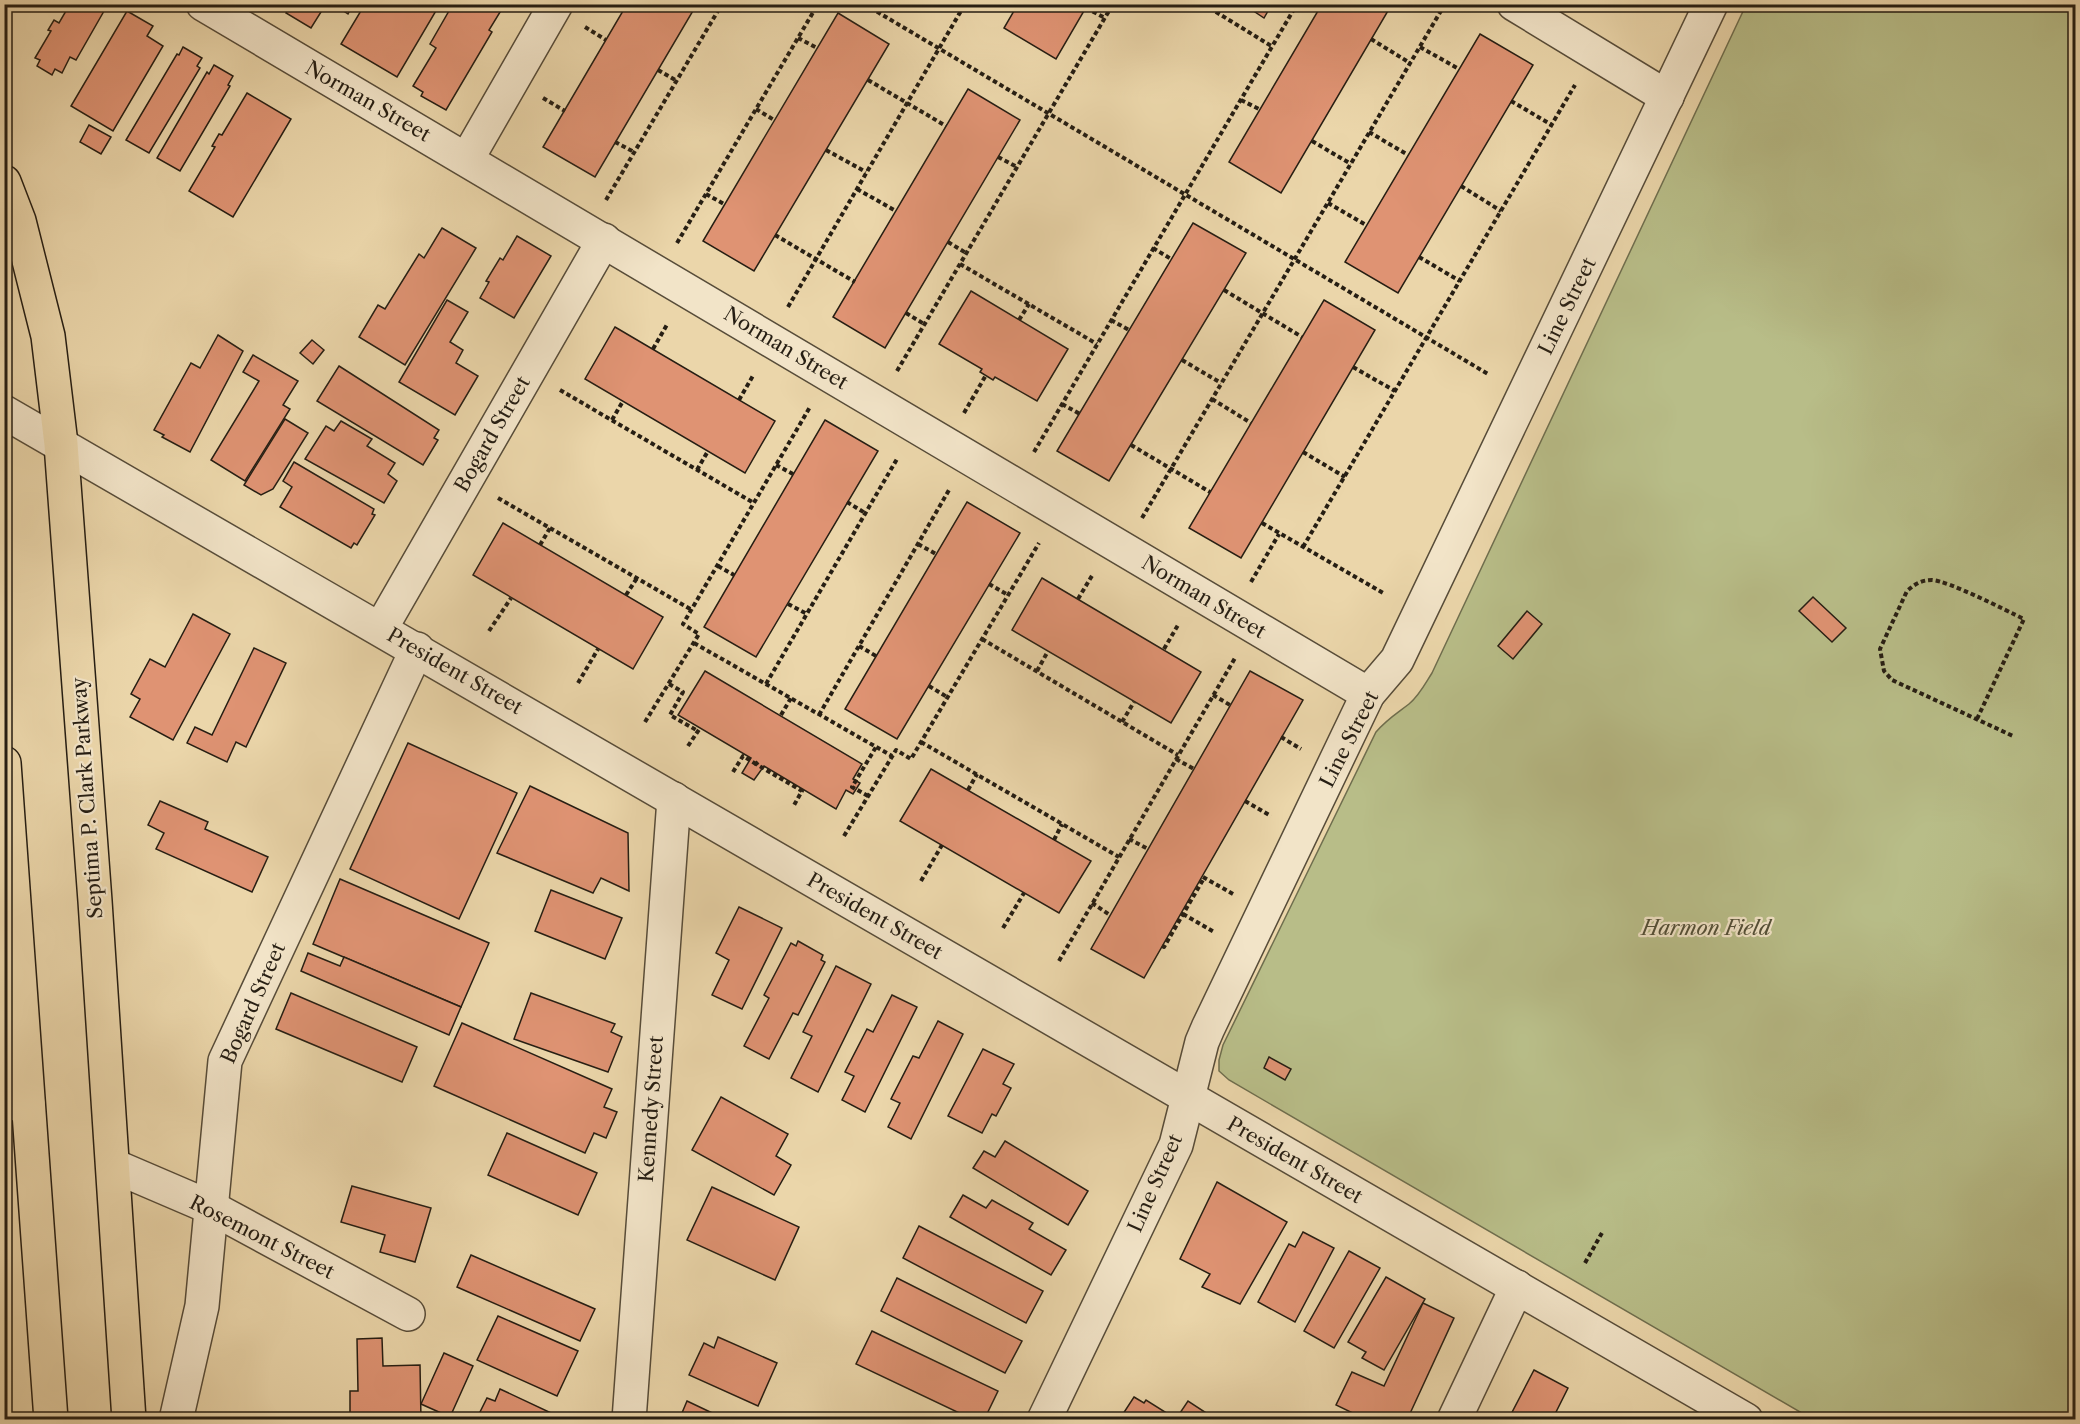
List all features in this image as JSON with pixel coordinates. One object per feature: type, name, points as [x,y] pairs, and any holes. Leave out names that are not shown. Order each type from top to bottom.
[{"type":"highway","name":"Septima P. Clark Parkway","points":[[4,182],[19,221],[48,336],[61,444],[114,1166],[129,1419]]},
{"type":"highway","points":[[4,763],[16,1104],[51,1419]]},
{"type":"street","name":"Norman Street","points":[[203,4],[1368,694]]},
{"type":"street","points":[[1514,4],[1667,96]]},
{"type":"street","name":"Line Street","points":[[1044,1419],[1176,1145],[1186,1097],[1202,1042],[1368,694],[1397,660],[1711,4]]},
{"type":"street","points":[[467,159],[568,14]]},
{"type":"street","name":"Bogard Street","points":[[381,628],[604,240]]},
{"type":"street","name":"President Street","points":[[4,412],[1746,1419]]},
{"type":"street","name":"Bogard Street","points":[[176,1419],[202,1306],[225,1061],[417,649]]},
{"type":"street","name":"Kennedy Street","points":[[629,1419],[674,799]]},
{"type":"street","name":"Rosemont Street","points":[[114,1166],[212,1208],[408,1314]]},
{"type":"street","points":[[1454,1419],[1516,1287]]},
{"type":"path","points":[[602,207],[722,4]]},
{"type":"path","points":[[673,249],[818,4]]},
{"type":"path","points":[[864,4],[1488,374]]},
{"type":"path","points":[[783,314],[965,4]]},
{"type":"path","points":[[892,379],[1113,4]]},
{"type":"path","points":[[1029,460],[1297,4]]},
{"type":"path","points":[[1314,4],[1319,8]]},
{"type":"path","points":[[1137,525],[1445,4]]},
{"type":"path","points":[[1204,5],[1273,47]]},
{"type":"path","points":[[1086,8],[1105,18]]},
{"type":"path","points":[[568,14],[606,40]]},
{"type":"path","points":[[798,38],[817,48]]},
{"type":"path","points":[[1371,39],[1410,63]]},
{"type":"path","points":[[1420,47],[1459,69]]},
{"type":"path","points":[[658,70],[677,81]]},
{"type":"path","points":[[868,80],[946,126]]},
{"type":"path","points":[[1303,547],[1572,91]]},
{"type":"path","points":[[537,95],[565,111]]},
{"type":"path","points":[[1242,100],[1259,109]]},
{"type":"path","points":[[1511,101],[1552,125]]},
{"type":"path","points":[[756,109],[774,120]]},
{"type":"path","points":[[1369,132],[1408,155]]},
{"type":"path","points":[[1312,141],[1351,164]]},
{"type":"path","points":[[615,142],[634,152]]},
{"type":"path","points":[[826,150],[866,172]]},
{"type":"path","points":[[998,157],[1017,167]]},
{"type":"path","points":[[1461,186],[1502,211]]},
{"type":"path","points":[[857,189],[896,211]]},
{"type":"path","points":[[706,194],[724,204]]},
{"type":"path","points":[[1328,203],[1366,225]]},
{"type":"path","points":[[775,235],[855,282]]},
{"type":"path","points":[[948,242],[966,253]]},
{"type":"path","points":[[1153,248],[1172,259]]},
{"type":"path","points":[[1419,257],[1460,281]]},
{"type":"path","points":[[960,264],[1097,344]]},
{"type":"path","points":[[1224,290],[1302,337]]},
{"type":"path","points":[[1019,320],[1029,304]]},
{"type":"path","points":[[906,313],[924,324]]},
{"type":"path","points":[[653,349],[674,315]]},
{"type":"path","points":[[1111,320],[1129,330]]},
{"type":"path","points":[[1182,360],[1221,383]]},
{"type":"path","points":[[739,400],[759,366]]},
{"type":"path","points":[[1353,367],[1395,392]]},
{"type":"path","points":[[960,420],[986,375]]},
{"type":"path","points":[[553,386],[754,503]]},
{"type":"path","points":[[645,722],[699,634],[683,624],[815,399]]},
{"type":"path","points":[[1212,399],[1251,423]]},
{"type":"path","points":[[612,420],[623,401]]},
{"type":"path","points":[[1062,404],[1080,414]]},
{"type":"path","points":[[1131,445],[1210,492]]},
{"type":"path","points":[[766,684],[902,450]]},
{"type":"path","points":[[697,470],[708,451]]},
{"type":"path","points":[[1304,452],[1346,477]]},
{"type":"path","points":[[776,465],[793,474]]},
{"type":"path","points":[[819,715],[954,482]]},
{"type":"path","points":[[490,493],[692,610]]},
{"type":"path","points":[[847,502],[865,513]]},
{"type":"path","points":[[1262,524],[1383,593]]},
{"type":"path","points":[[540,545],[550,528]]},
{"type":"path","points":[[844,836],[896,750],[911,759],[1044,534]]},
{"type":"path","points":[[1247,590],[1279,534]]},
{"type":"path","points":[[918,544],[936,554]]},
{"type":"path","points":[[718,566],[734,575]]},
{"type":"path","points":[[1078,599],[1098,566]]},
{"type":"path","points":[[626,596],[637,578]]},
{"type":"path","points":[[1977,719],[2024,619],[1940,581],[1925,580],[1915,584],[1907,591],[1880,649],[1884,671],[1892,680],[2013,736]]},
{"type":"path","points":[[989,584],[1008,595]]},
{"type":"path","points":[[489,631],[511,598]]},
{"type":"path","points":[[788,604],[807,614]]},
{"type":"path","points":[[1164,649],[1183,617]]},
{"type":"path","points":[[982,639],[1122,722],[1194,769]]},
{"type":"path","points":[[694,643],[892,756]]},
{"type":"path","points":[[859,646],[876,656]]},
{"type":"path","points":[[578,683],[598,649]]},
{"type":"path","points":[[1059,961],[1239,650]]},
{"type":"path","points":[[1037,671],[1048,651]]},
{"type":"path","points":[[669,684],[684,692],[670,714],[699,729],[688,746]]},
{"type":"path","points":[[929,686],[947,697]]},
{"type":"path","points":[[1213,695],[1230,705]]},
{"type":"path","points":[[781,715],[791,698]]},
{"type":"path","points":[[1122,722],[1134,702]]},
{"type":"path","points":[[1281,737],[1309,753]]},
{"type":"path","points":[[921,742],[1119,856]]},
{"type":"path","points":[[868,796],[852,786],[876,747]]},
{"type":"path","points":[[733,772],[743,756],[757,763],[802,791],[793,807]]},
{"type":"path","points":[[968,790],[977,774]]},
{"type":"path","points":[[1245,801],[1277,819]]},
{"type":"path","points":[[1054,840],[1062,824]]},
{"type":"path","points":[[1129,839],[1148,849]]},
{"type":"path","points":[[921,881],[942,845]]},
{"type":"path","points":[[1162,946],[1164,947],[1203,877],[1239,898]]},
{"type":"path","points":[[1003,928],[1024,893]]},
{"type":"path","points":[[1092,903],[1110,915]]},
{"type":"path","points":[[1183,914],[1222,936]]},
{"type":"path","points":[[1585,1263],[1603,1231]]},
{"type":"green space","name":"Harmon Field","points":[[1746,5],[2075,5],[2075,1419],[1812,1419],[1229,1080],[1219,1071],[1223,1045],[1376,732],[1413,701],[1432,673]]},
{"type":"building","points":[[70,4],[108,4],[76,60],[70,57],[62,73],[55,69],[52,75],[37,66],[40,60],[35,58],[51,31],[48,30],[54,20],[59,23]]},
{"type":"building","points":[[291,4],[326,4],[311,28],[286,13]]},
{"type":"building","points":[[333,4],[353,4],[348,14]]},
{"type":"building","points":[[365,4],[440,4],[397,77],[341,44]]},
{"type":"building","points":[[453,4],[505,4],[489,30],[492,32],[446,110],[421,96],[423,92],[413,86],[436,48],[430,44]]},
{"type":"building","points":[[627,4],[697,4],[595,177],[543,147]]},
{"type":"building","points":[[1018,4],[1088,4],[1056,59],[1004,28]]},
{"type":"building","points":[[1243,4],[1272,4],[1264,18]]},
{"type":"building","points":[[1322,4],[1392,4],[1281,193],[1229,162]]},
{"type":"building","points":[[127,11],[153,26],[147,36],[163,46],[113,131],[71,106]]},
{"type":"building","points":[[838,13],[889,44],[754,271],[703,241]]},
{"type":"building","points":[[1480,34],[1533,65],[1398,293],[1345,262]]},
{"type":"building","points":[[183,47],[202,58],[197,66],[200,68],[149,153],[126,140]]},
{"type":"building","points":[[214,65],[233,76],[228,85],[230,86],[180,171],[157,158],[207,72],[209,74]]},
{"type":"building","points":[[968,89],[1020,120],[885,348],[833,317]]},
{"type":"building","points":[[247,93],[291,119],[233,217],[189,191],[215,147],[212,146],[219,134],[222,135]]},
{"type":"building","points":[[89,125],[111,137],[101,154],[80,142]]},
{"type":"building","points":[[1193,223],[1246,253],[1109,481],[1057,451]]},
{"type":"building","points":[[442,228],[476,248],[405,365],[359,337],[378,305],[385,309],[419,254],[424,258]]},
{"type":"building","points":[[517,236],[551,256],[514,318],[480,298],[489,282],[486,281],[500,258],[503,260]]},
{"type":"building","points":[[971,291],[1068,349],[1037,401],[995,377],[993,380],[980,372],[982,369],[939,344]]},
{"type":"building","points":[[447,300],[468,312],[450,342],[463,350],[456,363],[478,376],[455,415],[399,382]]},
{"type":"building","points":[[1324,300],[1375,330],[1241,558],[1189,528]]},
{"type":"building","points":[[615,327],[775,421],[745,473],[585,379]]},
{"type":"building","points":[[218,335],[243,351],[190,452],[162,437],[164,435],[154,430],[191,363],[200,368]]},
{"type":"building","points":[[312,340],[324,350],[313,364],[300,353]]},
{"type":"building","points":[[253,355],[298,381],[283,405],[290,409],[245,481],[211,460],[259,381],[243,372]]},
{"type":"building","points":[[339,366],[439,430],[434,438],[438,440],[423,465],[317,401]]},
{"type":"building","points":[[285,419],[308,433],[273,489],[261,495],[244,485]]},
{"type":"building","points":[[825,420],[878,451],[756,657],[704,627]]},
{"type":"building","points":[[341,421],[372,439],[367,446],[395,463],[388,474],[397,481],[384,503],[305,459],[326,426],[334,431]]},
{"type":"building","points":[[294,462],[374,509],[372,514],[375,515],[357,545],[354,543],[351,548],[280,507],[292,487],[283,481]]},
{"type":"building","points":[[967,502],[1020,533],[897,739],[845,709]]},
{"type":"building","points":[[503,523],[663,617],[633,669],[473,575]]},
{"type":"building","points":[[1042,578],[1201,672],[1171,723],[1012,630]]},
{"type":"building","points":[[1813,597],[1846,628],[1832,642],[1799,611]]},
{"type":"building","points":[[1527,611],[1542,624],[1513,659],[1498,646]]},
{"type":"building","points":[[193,614],[230,634],[173,740],[130,717],[140,699],[131,694],[150,659],[165,667]]},
{"type":"building","points":[[254,648],[286,663],[246,747],[236,742],[227,762],[187,743],[195,727],[212,735]]},
{"type":"building","points":[[705,671],[862,764],[853,779],[860,783],[853,794],[846,790],[836,809],[764,766],[754,780],[742,773],[751,758],[678,715]]},
{"type":"building","points":[[1250,671],[1303,700],[1144,978],[1091,949]]},
{"type":"building","points":[[408,743],[517,793],[459,919],[350,869]]},
{"type":"building","points":[[931,769],[1091,861],[1059,913],[900,821]]},
{"type":"building","points":[[530,786],[628,833],[629,891],[601,878],[593,893],[497,853]]},
{"type":"building","points":[[160,801],[208,822],[205,829],[268,857],[252,892],[156,849],[164,833],[148,825]]},
{"type":"building","points":[[340,879],[489,943],[461,1007],[313,944]]},
{"type":"building","points":[[551,890],[622,918],[605,959],[535,931]]},
{"type":"building","points":[[739,907],[782,928],[742,1009],[712,995],[729,960],[716,953]]},
{"type":"building","points":[[798,941],[823,955],[821,960],[825,962],[798,1015],[793,1013],[769,1059],[744,1046],[769,998],[764,995],[791,943],[796,946]]},
{"type":"building","points":[[308,953],[340,966],[344,957],[461,1007],[449,1035],[301,971]]},
{"type":"building","points":[[836,966],[871,984],[818,1092],[791,1078],[812,1036],[803,1032]]},
{"type":"building","points":[[291,993],[417,1047],[402,1082],[276,1029]]},
{"type":"building","points":[[531,993],[615,1024],[611,1032],[622,1037],[608,1072],[514,1039]]},
{"type":"building","points":[[892,995],[917,1007],[865,1112],[842,1100],[854,1076],[845,1072],[867,1029],[873,1032]]},
{"type":"building","points":[[938,1021],[963,1034],[911,1139],[888,1127],[900,1103],[891,1099],[913,1056],[919,1058]]},
{"type":"building","points":[[462,1023],[612,1089],[604,1107],[617,1112],[606,1138],[594,1133],[585,1153],[434,1086]]},
{"type":"building","points":[[983,1049],[1014,1064],[1003,1084],[1011,1088],[996,1116],[992,1114],[982,1133],[948,1116]]},
{"type":"building","points":[[1269,1057],[1291,1069],[1285,1080],[1264,1068]]},
{"type":"building","points":[[721,1097],[788,1134],[776,1156],[791,1165],[774,1195],[692,1150]]},
{"type":"building","points":[[507,1133],[597,1173],[578,1215],[488,1175]]},
{"type":"building","points":[[1005,1141],[1088,1191],[1068,1225],[973,1168],[984,1151],[995,1157]]},
{"type":"building","points":[[1217,1182],[1287,1222],[1240,1304],[1202,1287],[1210,1274],[1180,1259]]},
{"type":"building","points":[[352,1186],[431,1208],[415,1262],[380,1252],[385,1235],[341,1222]]},
{"type":"building","points":[[712,1187],[799,1227],[775,1280],[687,1240]]},
{"type":"building","points":[[963,1195],[986,1208],[992,1200],[1033,1223],[1029,1229],[1066,1250],[1051,1275],[950,1217]]},
{"type":"building","points":[[919,1226],[1043,1291],[1026,1323],[903,1258]]},
{"type":"building","points":[[1303,1232],[1334,1248],[1295,1322],[1258,1302],[1289,1244],[1295,1247]]},
{"type":"building","points":[[1349,1251],[1380,1268],[1334,1348],[1304,1331]]},
{"type":"building","points":[[471,1255],[595,1309],[580,1341],[457,1287]]},
{"type":"building","points":[[1386,1277],[1425,1299],[1384,1370],[1362,1358],[1366,1352],[1348,1342]]},
{"type":"building","points":[[897,1278],[1022,1341],[1005,1373],[881,1311]]},
{"type":"building","points":[[1423,1303],[1454,1318],[1407,1420],[1367,1420],[1336,1405],[1352,1372],[1384,1386]]},
{"type":"building","points":[[498,1316],[578,1351],[557,1396],[477,1360]]},
{"type":"building","points":[[872,1331],[998,1391],[984,1420],[974,1420],[856,1364]]},
{"type":"building","points":[[718,1337],[777,1363],[758,1406],[689,1375],[704,1343],[714,1348]]},
{"type":"building","points":[[382,1338],[383,1366],[420,1365],[421,1420],[350,1420],[350,1391],[358,1391],[357,1339]]},
{"type":"building","points":[[444,1353],[473,1366],[450,1417],[421,1404]]},
{"type":"building","points":[[1534,1370],[1568,1388],[1552,1420],[1508,1420]]},
{"type":"building","points":[[500,1389],[566,1420],[476,1420],[487,1398],[495,1401]]},
{"type":"building","points":[[1134,1397],[1144,1403],[1146,1400],[1176,1419],[1188,1401],[1217,1420],[1119,1420]]},
{"type":"building","points":[[687,1401],[727,1420],[679,1420]]}]
